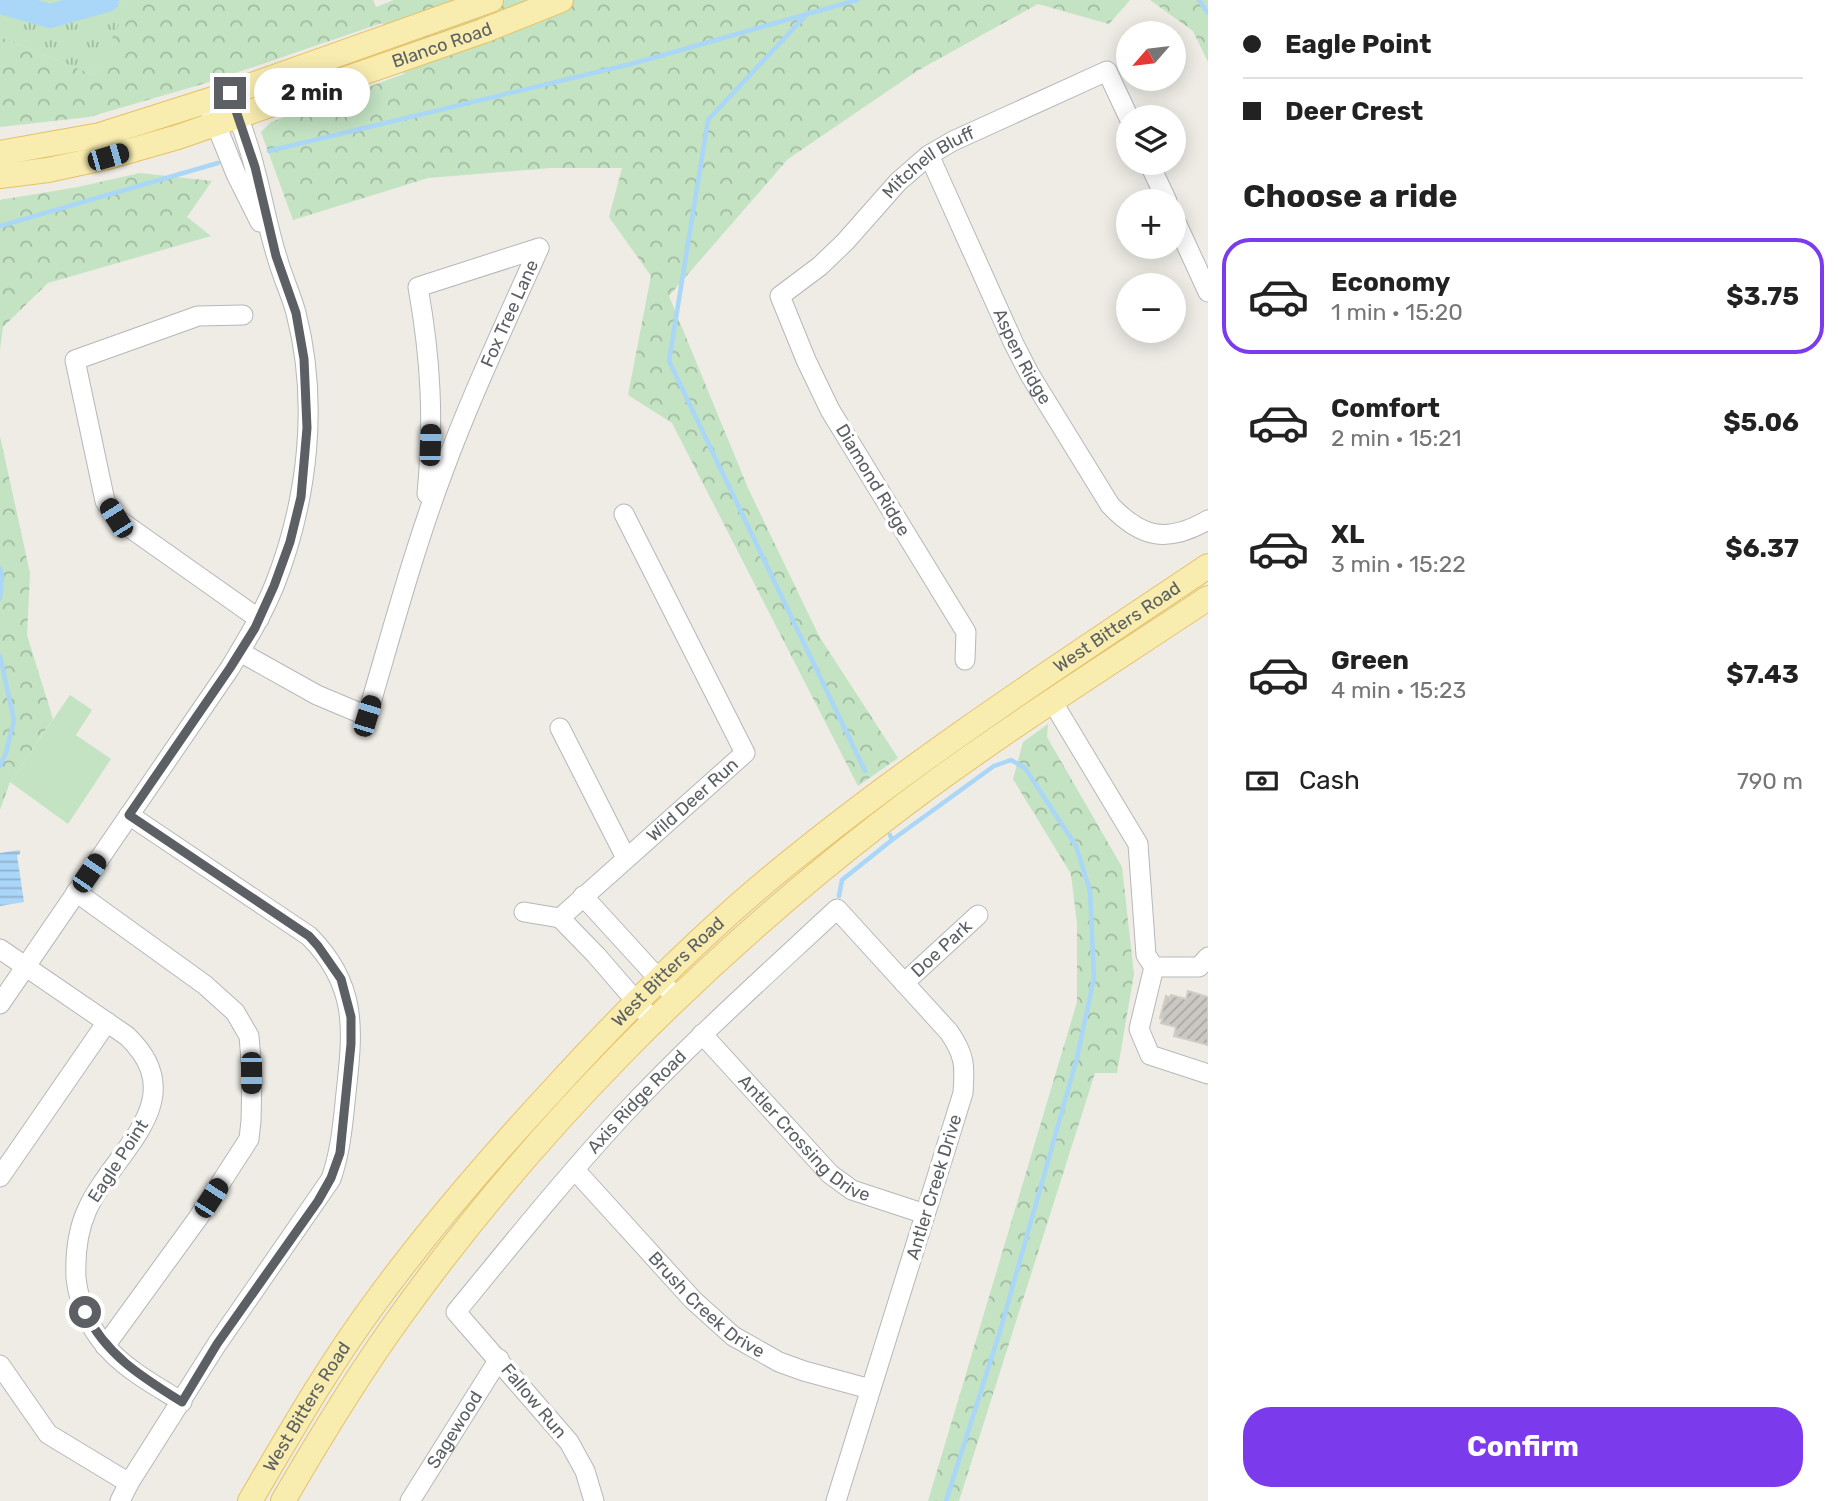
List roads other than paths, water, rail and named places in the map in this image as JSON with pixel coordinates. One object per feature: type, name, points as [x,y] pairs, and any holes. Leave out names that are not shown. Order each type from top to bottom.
[{"type":"main road","name":"Blanco Road","points":[[0,176],[48,170],[108,157],[491,0]]},
{"type":"main road","name":"Blanco Road","points":[[0,153],[100,135],[223,108],[482,31],[561,0]]},
{"type":"main road","name":"West Bitters Road","points":[[250,1501],[293,1428],[375,1302],[440,1217],[516,1130],[659,978],[783,867],[945,742],[1208,566]]},
{"type":"main road","name":"West Bitters Road","points":[[283,1501],[398,1318],[463,1235],[529,1154],[677,999],[754,928],[878,824],[1052,701],[1208,598]]},
{"type":"main road","points":[[945,742],[960,765]]},
{"type":"street","name":"Mitchell Bluff","points":[[780,296],[820,266],[845,242],[898,182],[929,155],[953,141],[1107,71],[1123,105]]},
{"type":"street","points":[[0,1004],[240,652],[274,586],[290,542],[301,497],[307,451],[308,405],[304,359],[296,313],[276,256],[236,174],[223,108]]},
{"type":"street","name":"Aspen Ridge","points":[[929,155],[1014,344],[1110,505],[1126,523],[1150,534],[1176,534],[1208,520]]},
{"type":"street","points":[[1186,244],[1208,292]]},
{"type":"street","name":"Fox Tree Lane","points":[[240,652],[317,695],[367,716],[421,535],[468,407],[539,247],[418,287],[428,346],[432,405],[430,465],[421,535]]},
{"type":"street","name":"Diamond Ridge","points":[[780,296],[830,410],[966,632],[964,660]]},
{"type":"street","points":[[243,315],[198,316],[75,360],[105,501],[116,518],[259,619]]},
{"type":"street","name":"Wild Deer Run","points":[[560,918],[745,753],[624,514]]},
{"type":"street","points":[[1052,701],[1138,844],[1146,955],[1154,967],[1139,1029],[1150,1055],[1208,1074]]},
{"type":"street","points":[[560,728],[626,858]]},
{"type":"street","points":[[120,1501],[217,1344],[331,1178],[340,1153],[351,1044],[351,1017],[341,979],[309,936],[129,815]]},
{"type":"street","points":[[76,892],[205,985],[235,1012],[248,1036],[251,1073],[249,1139],[198,1218],[105,1346]]},
{"type":"street","points":[[583,896],[677,999]]},
{"type":"street","name":"Antler Creek Drive","points":[[836,1501],[963,1093],[965,1067],[960,1048],[949,1032],[837,909]]},
{"type":"street","name":"Axis Ridge Road","points":[[456,1312],[543,1205],[622,1116],[702,1034],[837,909]]},
{"type":"street","points":[[524,912],[560,918],[654,1022]]},
{"type":"street","name":"Doe Park","points":[[904,983],[978,915]]},
{"type":"street","points":[[596,955],[618,934]]},
{"type":"street","name":"Eagle Point","points":[[0,949],[107,1022],[141,1050],[151,1067],[155,1087],[150,1112],[87,1209],[78,1234],[75,1260],[77,1286],[85,1312],[105,1346],[141,1376],[182,1402]]},
{"type":"street","points":[[1154,967],[1199,967],[1208,957]]},
{"type":"street","points":[[0,1177],[107,1022]]},
{"type":"street","name":"Antler Crossing Drive","points":[[702,1034],[830,1174],[852,1190],[925,1214]]},
{"type":"street","name":"Brush Creek Drive","points":[[575,1170],[693,1300],[733,1336],[779,1362],[870,1389]]},
{"type":"street","name":"Fallow Run","points":[[456,1312],[569,1442],[585,1471],[594,1501]]},
{"type":"street","name":"Sagewood","points":[[410,1501],[499,1359]]},
{"type":"street","points":[[0,1364],[48,1434],[129,1483]]},
{"type":"water","points":[[20,850],[17,855],[24,902],[0,906],[0,853]]},
{"type":"waterway","points":[[0,2],[50,16],[107,0]]},
{"type":"waterway","points":[[269,151],[635,63],[857,0]]},
{"type":"waterway","points":[[1199,0],[1208,13]]},
{"type":"waterway","points":[[807,14],[708,120],[669,361],[865,771]]},
{"type":"waterway","points":[[0,226],[218,163]]},
{"type":"waterway","points":[[0,568],[0,598]]},
{"type":"waterway","points":[[0,656],[14,720],[0,766]]},
{"type":"waterway","points":[[890,835],[892,840],[994,766],[1011,760],[1025,768],[1076,846],[1090,891],[1094,978],[1077,1058],[1001,1328],[946,1501]]},
{"type":"waterway","points":[[839,896],[842,880],[892,840]]}]
